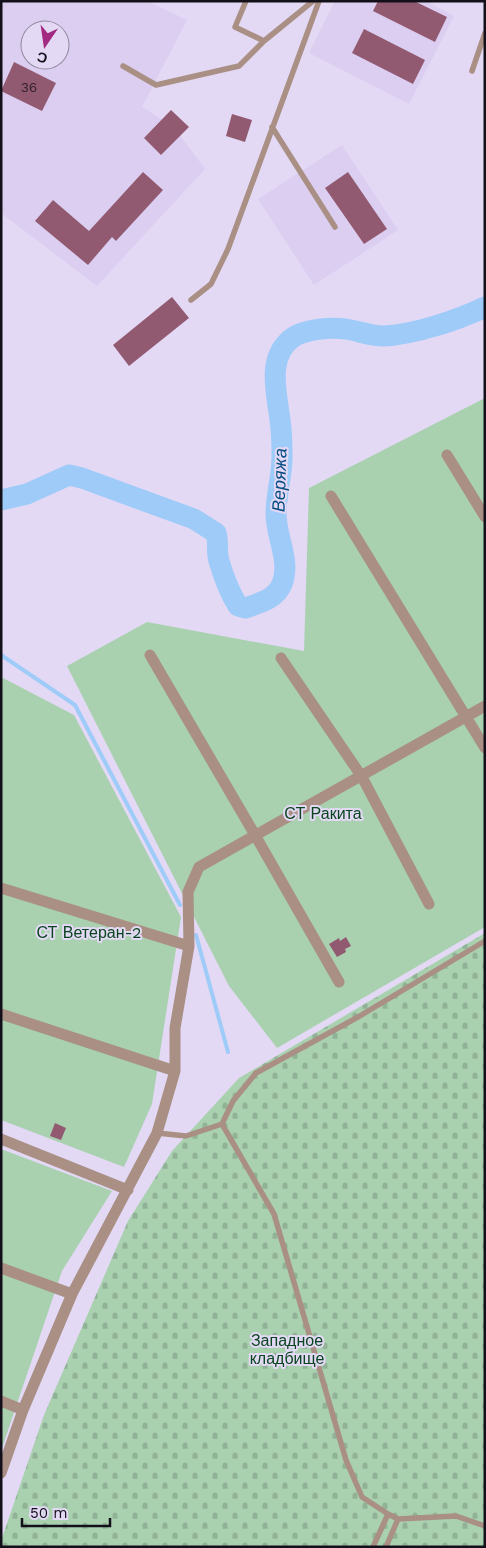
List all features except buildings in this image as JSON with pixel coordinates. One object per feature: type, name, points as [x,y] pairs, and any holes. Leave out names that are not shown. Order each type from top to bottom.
[{"type":"street","points":[[447,455],[485,517]]},
{"type":"street","points":[[331,496],[485,748]]},
{"type":"street","points":[[150,654],[339,982]]},
{"type":"street","points":[[281,658],[362,777],[429,904]]},
{"type":"street","points":[[1,1473],[23,1410],[72,1294],[157,1133],[176,1071],[175,1028],[189,946],[188,892],[198,867],[362,777],[485,706]]},
{"type":"street","points":[[1,888],[189,946]]},
{"type":"street","points":[[1,1014],[176,1071]]},
{"type":"street","points":[[1,1139],[128,1190]]},
{"type":"street","points":[[1,1268],[72,1294]]},
{"type":"street","points":[[1,1401],[23,1410]]},
{"type":"lane","points":[[246,1],[235,27],[264,41]]},
{"type":"lane","points":[[123,66],[156,85],[239,66],[264,41],[313,1]]},
{"type":"lane","points":[[191,300],[211,284],[219,268],[319,1]]},
{"type":"lane","points":[[472,71],[485,33]]},
{"type":"lane","points":[[272,127],[335,227]]},
{"type":"lane","points":[[157,1133],[186,1136],[222,1124],[233,1101],[256,1073],[358,1017],[485,941]]},
{"type":"lane","points":[[222,1124],[274,1214],[346,1460],[362,1497],[398,1519],[456,1516],[485,1526]]},
{"type":"lane","points":[[373,1547],[388,1514]]},
{"type":"lane","points":[[386,1547],[398,1519]]},
{"type":"shaded area","points":[[1,1],[147,1],[187,20],[142,107],[173,126],[205,169],[97,286],[1,213]]},
{"type":"shaded area","points":[[335,1],[426,1],[454,16],[409,104],[309,53]]},
{"type":"shaded area","points":[[342,145],[398,230],[314,285],[258,199]]},
{"type":"green space","name":"СТ Ракита","points":[[485,398],[485,927],[277,1048],[229,986],[67,666],[147,622],[304,651],[309,488]]},
{"type":"green space","name":"СТ Ветеран-2","points":[[3,678],[74,715],[181,917],[152,1104],[124,1167],[1,1120],[1,680]]},
{"type":"green space","name":"Западное кладбище","points":[[485,933],[485,1547],[1,1547],[1,1541],[44,1415],[128,1221],[172,1151],[239,1078]]},
{"type":"green space","points":[[1,1149],[112,1191],[62,1271],[1,1451]]},
{"type":"waterway","name":"Веряжа","points":[[1,500],[27,494],[69,475],[194,519],[216,533],[219,561],[227,584],[238,606],[245,608],[261,602],[271,597],[279,589],[282,584],[285,567],[276,514],[282,448],[275,376],[279,355],[284,346],[297,335],[318,329],[346,329],[383,336],[408,333],[449,322],[485,307]]},
{"type":"waterway","points":[[1,655],[75,705],[180,905]]},
{"type":"waterway","points":[[196,935],[228,1052]]}]
